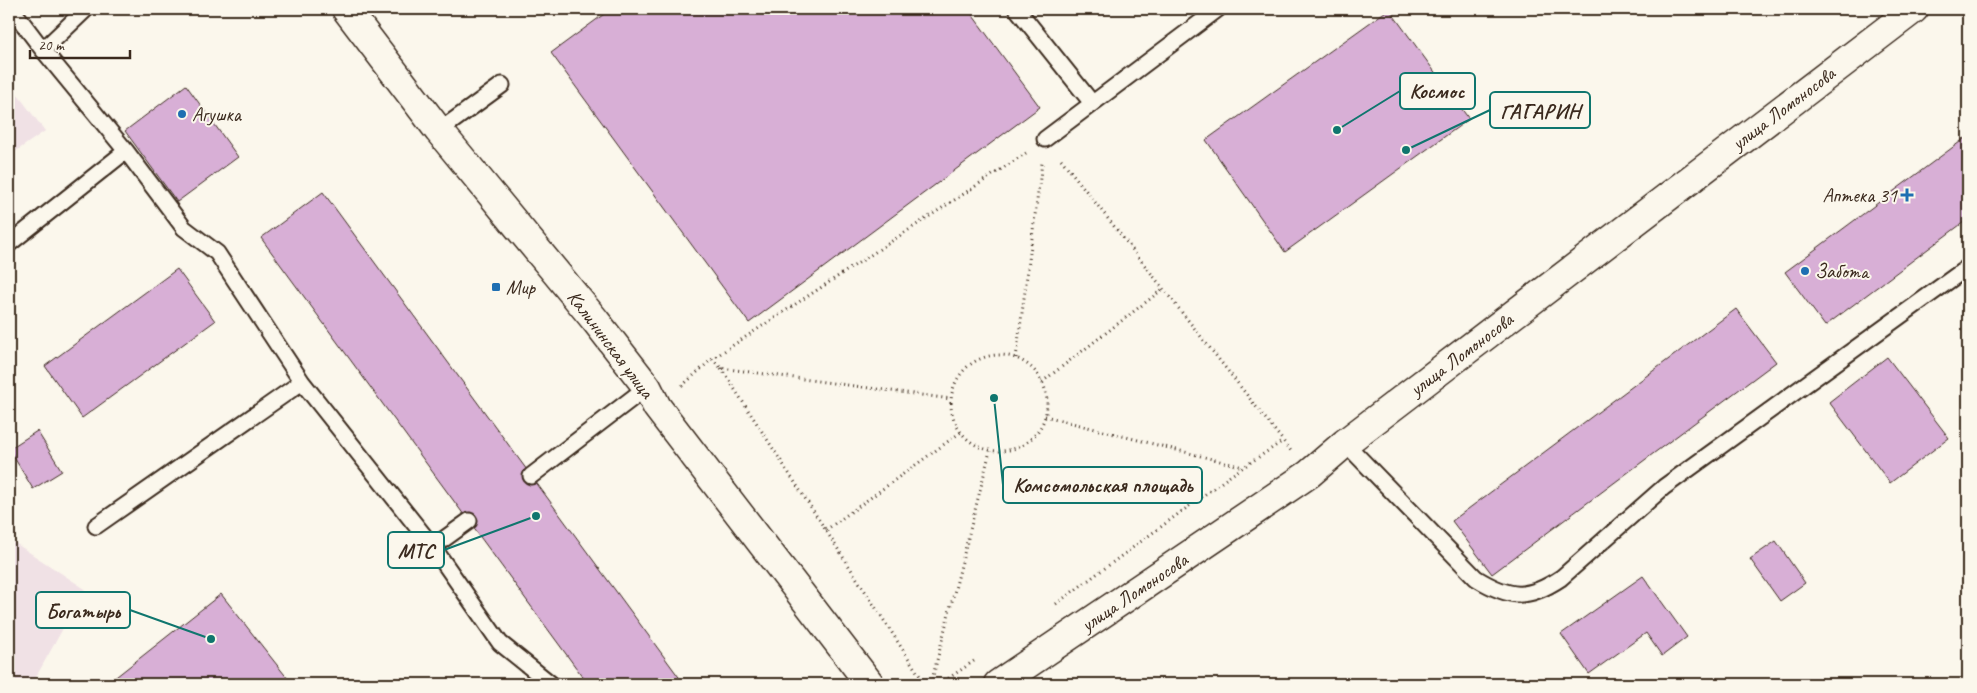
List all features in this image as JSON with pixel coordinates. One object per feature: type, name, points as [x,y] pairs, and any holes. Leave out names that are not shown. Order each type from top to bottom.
[{"type":"main road","name":"Калининская улица","points":[[346,9],[439,131],[595,320],[870,684]]},
{"type":"main road","name":"улица Ломоносова","points":[[998,684],[1309,474],[1345,443],[1914,9]]},
{"type":"lane","points":[[12,9],[126,151],[184,228],[217,253],[302,382],[432,547],[500,643],[550,684]]},
{"type":"lane","points":[[43,50],[86,9]]},
{"type":"lane","points":[[1017,9],[1092,104]]},
{"type":"lane","points":[[1045,139],[1218,9]]},
{"type":"lane","points":[[439,131],[502,85]]},
{"type":"lane","points":[[9,244],[126,151]]},
{"type":"lane","points":[[1345,443],[1476,578],[1491,588],[1510,595],[1529,595],[1548,587],[1561,578],[1664,487],[1968,267]]},
{"type":"lane","points":[[96,526],[302,382]]},
{"type":"lane","points":[[532,476],[652,397]]},
{"type":"lane","points":[[432,547],[469,522]]},
{"type":"path","points":[[1045,139],[1309,474]]},
{"type":"path","points":[[1016,358],[1045,139]]},
{"type":"path","points":[[652,397],[1016,160],[1045,139]]},
{"type":"path","points":[[1042,382],[1163,289]]},
{"type":"path","points":[[999,355],[1016,358],[1032,368],[1042,382],[1047,399],[1045,416],[1038,432],[1024,444],[1008,451],[990,451],[974,444],[961,432],[953,416],[951,399],[956,382],[966,368],[982,358],[999,355]]},
{"type":"path","points":[[712,359],[721,368],[925,684]]},
{"type":"path","points":[[721,368],[951,399]]},
{"type":"path","points":[[1045,416],[1244,467]]},
{"type":"path","points":[[826,530],[961,432]]},
{"type":"path","points":[[1052,607],[1244,467],[1283,441]]},
{"type":"path","points":[[931,684],[990,451]]},
{"type":"path","points":[[940,684],[980,657]]},
{"type":"shaded area","points":[[9,83],[45,131],[9,156]]},
{"type":"shaded area","points":[[9,539],[85,589],[32,684],[9,684]]},
{"type":"building","points":[[611,9],[968,9],[1040,107],[749,323],[551,53]]},
{"type":"building","points":[[1389,9],[1469,119],[1285,252],[1206,140]]},
{"type":"building","points":[[186,85],[238,157],[177,202],[125,131]]},
{"type":"building","points":[[1968,136],[1968,219],[1825,326],[1785,272]]},
{"type":"building","points":[[323,192],[684,684],[588,684],[261,238]]},
{"type":"building","points":[[177,269],[215,321],[82,418],[45,366]]},
{"type":"building","points":[[1736,309],[1776,362],[1492,574],[1452,521]]},
{"type":"building","points":[[1887,357],[1949,438],[1890,483],[1829,402]]},
{"type":"building","points":[[37,431],[62,471],[33,489],[9,449]]},
{"type":"building","points":[[1776,541],[1805,583],[1780,601],[1750,559]]},
{"type":"building","points":[[1643,576],[1687,637],[1662,656],[1646,633],[1589,674],[1561,634]]},
{"type":"building","points":[[221,594],[292,684],[107,684]]},
{"type":"place","name":"Агушка","points":[[182,114]]},
{"type":"place","name":"Космос","points":[[1337,130]]},
{"type":"place","name":"ГАГАРИН","points":[[1406,150]]},
{"type":"place","name":"Аптека 31","points":[[1907,195]]},
{"type":"place","name":"Забота","points":[[1805,271]]},
{"type":"place","name":"Мир","points":[[496,287]]},
{"type":"place","name":"Комсомольская площадь","points":[[994,398]]},
{"type":"place","name":"МТС","points":[[536,516]]},
{"type":"place","name":"Богатырь","points":[[211,639]]}]
